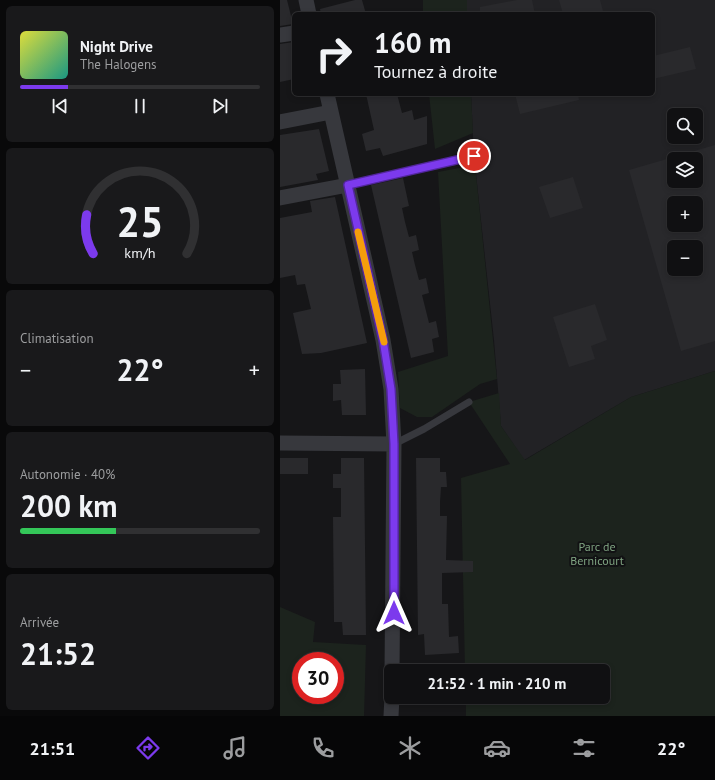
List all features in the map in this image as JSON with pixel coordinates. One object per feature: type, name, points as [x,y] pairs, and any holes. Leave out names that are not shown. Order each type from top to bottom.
[{"type":"street","points":[[306,0],[309,12]]},
{"type":"street","points":[[280,35],[292,33]]},
{"type":"street","points":[[327,96],[388,361],[393,405],[394,444],[392,664]]},
{"type":"street","points":[[280,122],[331,112]]},
{"type":"street","points":[[280,198],[348,185]]},
{"type":"street","points":[[280,443],[394,444]]},
{"type":"street","points":[[391,716],[392,704]]},
{"type":"lane","points":[[348,185],[474,156]]},
{"type":"lane","points":[[394,444],[424,429],[469,402]]},
{"type":"shaded area","points":[[467,0],[715,0],[715,371],[631,397],[524,460],[501,426],[494,340],[474,156],[471,96],[655,96],[655,12],[467,12]]},
{"type":"green space","points":[[423,0],[467,0],[467,12],[423,12]]},
{"type":"green space","points":[[429,96],[471,96],[473,133],[435,149]]},
{"type":"green space","points":[[475,165],[497,379],[480,384],[432,417],[417,417],[400,408],[398,372],[448,356],[438,172]]},
{"type":"green space","name":"Parc de Bernicourt","points":[[715,371],[715,716],[466,716],[466,704],[610,704],[610,664],[465,664],[461,478],[510,464],[469,402],[499,393],[501,426],[525,460],[631,397]]},
{"type":"green space","points":[[280,607],[315,622],[313,642],[366,645],[364,716],[280,716]]},
{"type":"building","points":[[280,0],[287,0],[292,24],[280,26]]},
{"type":"building","points":[[355,0],[362,0],[365,12],[321,12],[320,9]]},
{"type":"building","points":[[517,0],[532,0],[535,12],[480,12],[480,7]]},
{"type":"building","points":[[559,0],[600,0],[603,11],[600,12],[562,12]]},
{"type":"building","points":[[292,42],[292,79],[280,82],[280,44]]},
{"type":"building","points":[[690,47],[696,69],[655,79],[655,56]]},
{"type":"building","points":[[366,96],[398,96],[402,113],[412,110],[414,120],[427,116],[427,144],[383,156],[380,148],[366,151],[362,134],[374,130]]},
{"type":"building","points":[[516,96],[578,96],[579,100],[520,114]]},
{"type":"building","points":[[319,129],[329,171],[316,174],[318,180],[280,187],[280,135]]},
{"type":"building","points":[[715,145],[715,341],[681,351],[629,170],[667,159],[667,188],[703,188],[703,152],[691,152]]},
{"type":"building","points":[[573,177],[583,208],[550,218],[539,187]]},
{"type":"building","points":[[403,178],[409,206],[402,208],[405,222],[409,237],[416,235],[419,250],[412,252],[419,280],[426,278],[429,293],[422,295],[429,323],[436,321],[439,337],[432,339],[434,352],[411,358],[371,185]]},
{"type":"building","points":[[335,197],[367,343],[321,353],[302,354],[293,313],[311,309],[305,284],[297,285],[295,275],[280,278],[280,218],[312,212],[310,201]]},
{"type":"building","points":[[595,304],[607,340],[591,346],[595,359],[569,367],[553,317]]},
{"type":"building","points":[[365,369],[366,415],[342,415],[341,400],[333,401],[333,384],[341,384],[340,370]]},
{"type":"building","points":[[280,458],[308,458],[308,474],[280,474]]},
{"type":"building","points":[[341,458],[364,458],[366,635],[343,635],[342,622],[334,622],[333,517],[341,517],[341,488],[333,488],[333,474],[341,474]]},
{"type":"building","points":[[416,458],[440,458],[440,472],[446,472],[447,487],[441,487],[440,516],[447,516],[446,560],[473,561],[473,572],[442,573],[442,604],[448,604],[449,637],[458,636],[459,653],[425,655],[424,634],[418,635]]},
{"type":"slow traffic","points":[[358,232],[384,342]]},
{"type":"route","points":[[394,613],[393,405],[388,361],[348,185],[474,156]]}]
